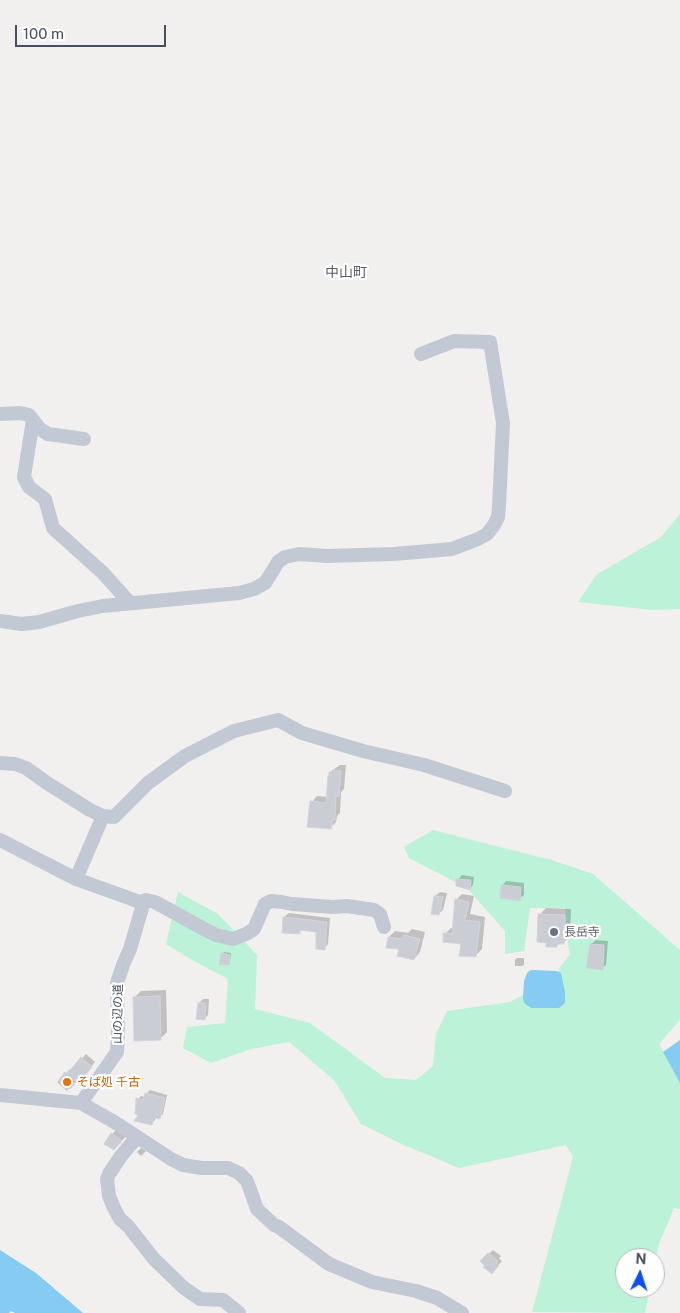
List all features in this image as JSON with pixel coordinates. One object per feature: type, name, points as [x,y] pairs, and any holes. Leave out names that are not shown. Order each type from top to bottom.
[{"type":"street","points":[[0,621],[22,624],[39,622],[103,606],[239,593],[254,589],[265,582],[278,562],[285,557],[299,554],[327,556],[394,554],[452,549],[487,534],[498,517],[502,422],[490,342],[454,341],[421,354]]},
{"type":"street","points":[[0,414],[30,416],[40,429],[48,434],[84,439]]},
{"type":"street","points":[[33,420],[24,477],[29,488],[45,499],[53,528],[103,573],[130,603]]},
{"type":"street","points":[[0,762],[26,768],[90,810],[103,816],[114,817],[148,783],[185,756],[234,731],[278,720],[302,733],[364,751],[424,765],[505,791]]},
{"type":"street","points":[[76,879],[103,816]]},
{"type":"street","points":[[0,840],[76,879],[140,902],[146,900],[156,902],[216,935],[233,939],[254,929],[265,904],[271,901],[333,907],[347,906],[374,910],[380,914],[384,927]]},
{"type":"street","name":"山の辺の道","points":[[81,1103],[117,1052],[117,983],[140,916],[142,908],[140,902]]},
{"type":"street","points":[[0,1095],[81,1103],[183,1165],[202,1168],[228,1168],[239,1173],[247,1181],[257,1209],[274,1225],[329,1264],[372,1282],[416,1291],[437,1298],[462,1313]]},
{"type":"street","points":[[138,1137],[121,1156],[107,1179],[107,1186],[114,1208],[120,1219],[128,1226],[154,1259],[184,1288],[200,1299],[223,1300],[239,1313]]},
{"type":"green space","points":[[680,514],[680,609],[653,610],[578,602],[596,575],[661,537]]},
{"type":"green space","points":[[433,830],[551,860],[593,874],[680,950],[680,1020],[659,1044],[680,1083],[680,1209],[674,1208],[658,1248],[615,1248],[615,1298],[648,1298],[645,1313],[532,1312],[573,1157],[566,1145],[459,1168],[404,1145],[361,1124],[334,1080],[289,1042],[251,1049],[211,1063],[183,1048],[187,1027],[225,1023],[228,979],[166,944],[178,892],[218,914],[257,955],[255,1009],[310,1023],[385,1078],[416,1080],[433,1066],[436,1034],[447,1011],[510,1002],[552,979],[570,954],[565,908],[530,908],[524,951],[505,954],[505,931],[467,888],[409,858],[404,847]]},
{"type":"water","points":[[531,970],[561,973],[565,1003],[559,1008],[531,1008],[524,1003],[524,981],[527,973]]},
{"type":"water","points":[[680,1040],[680,1083],[663,1052]]},
{"type":"water","points":[[0,1250],[36,1273],[83,1313],[15,1313],[11,1311],[9,1313],[0,1313]]},
{"type":"building","points":[[333,770],[341,771],[339,796],[336,796],[335,820],[333,819],[331,829],[307,827],[310,801],[326,803],[328,776],[329,772],[333,772]]},
{"type":"building","points":[[456,879],[471,880],[470,890],[456,886]]},
{"type":"building","points":[[501,885],[521,887],[520,901],[500,898]]},
{"type":"building","points":[[434,896],[443,897],[439,915],[431,914]]},
{"type":"building","points":[[455,899],[469,902],[465,920],[480,922],[476,957],[459,956],[461,944],[443,942],[443,933],[452,934]]},
{"type":"building","points":[[538,914],[565,915],[564,944],[557,944],[557,947],[546,947],[546,943],[537,942]]},
{"type":"building","points":[[283,917],[327,922],[325,950],[316,949],[316,932],[300,930],[300,934],[282,933]]},
{"type":"building","points":[[404,935],[420,939],[414,960],[397,956],[399,949],[386,948],[388,937],[402,939]]},
{"type":"building","points":[[590,944],[604,945],[603,970],[586,968]]},
{"type":"building","points":[[221,953],[230,955],[229,965],[219,965]]},
{"type":"building","points":[[160,996],[161,1040],[134,1041],[133,997]]},
{"type":"building","points":[[198,1003],[206,1003],[205,1020],[196,1019]]},
{"type":"building","points":[[81,1057],[92,1067],[79,1083],[77,1081],[67,1091],[57,1082],[65,1072],[67,1074]]},
{"type":"building","points":[[145,1093],[165,1098],[160,1119],[153,1118],[152,1125],[134,1121],[138,1115],[135,1114],[136,1098],[143,1100]]},
{"type":"building","points":[[111,1133],[122,1141],[114,1150],[104,1144]]},
{"type":"building","points":[[488,1253],[498,1261],[496,1263],[499,1265],[492,1274],[483,1267],[485,1266],[480,1261]]},
{"type":"place","name":"長岳寺","points":[[554,932]]},
{"type":"place","name":"そば処 千古","points":[[67,1082]]},
{"type":"district","name":"中山町","points":[[346,273]]}]
